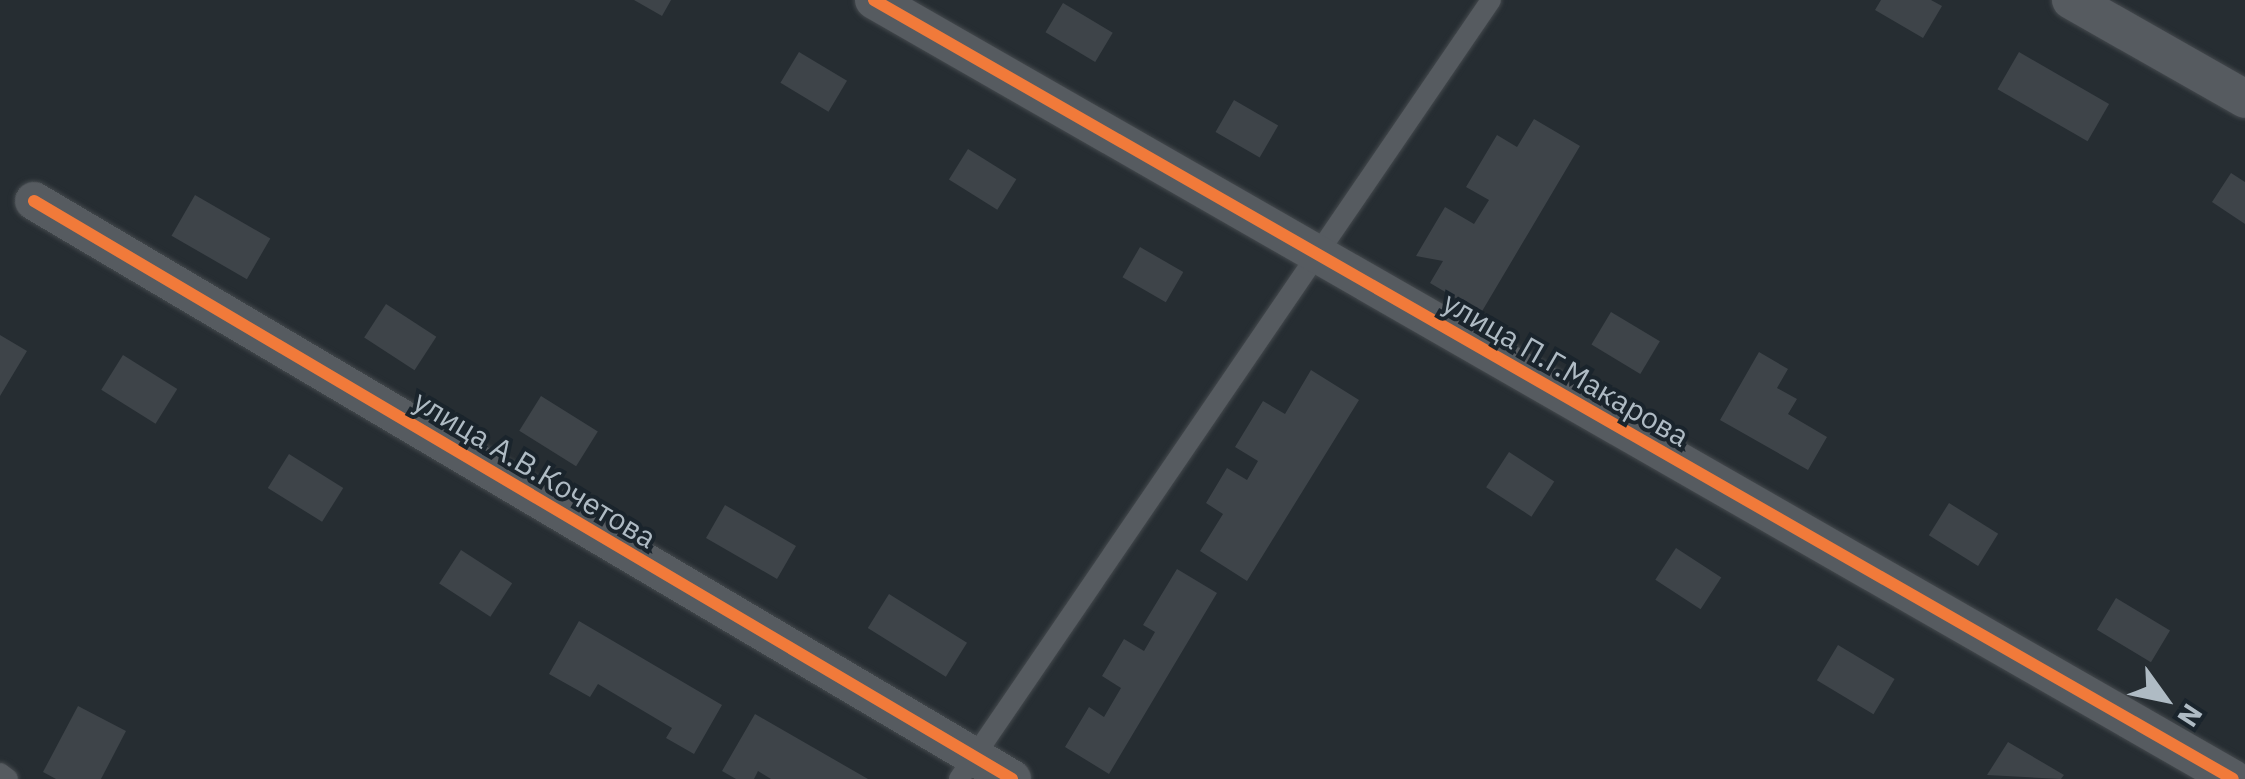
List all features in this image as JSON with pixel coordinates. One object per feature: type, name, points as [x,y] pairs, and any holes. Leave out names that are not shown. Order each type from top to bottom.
[{"type":"street","name":"улица П.Г.Макарова","points":[[874,0],[2233,779]]},
{"type":"street","points":[[2070,0],[2245,99]]},
{"type":"street","name":"улица А.В.Кочетова","points":[[34,200],[966,768],[1012,779]]},
{"type":"lane","points":[[966,768],[1490,0]]},
{"type":"lane","points":[[0,773],[8,779]]},
{"type":"building","points":[[634,0],[671,0],[662,16]]},
{"type":"building","points":[[1881,0],[1931,0],[1942,6],[1923,38],[1875,10]]},
{"type":"building","points":[[1063,3],[1113,33],[1095,62],[1045,32]]},
{"type":"building","points":[[799,52],[847,81],[828,112],[780,83]]},
{"type":"building","points":[[2019,52],[2109,104],[2088,141],[1998,89]]},
{"type":"building","points":[[1234,100],[1278,126],[1260,158],[1216,132]]},
{"type":"building","points":[[1534,119],[1580,146],[1481,313],[1430,283],[1443,261],[1416,256],[1445,207],[1474,224],[1489,200],[1466,187],[1497,135],[1517,147]]},
{"type":"building","points":[[968,149],[1016,179],[997,210],[949,180]]},
{"type":"building","points":[[2231,173],[2245,182],[2245,224],[2212,202]]},
{"type":"building","points":[[195,195],[270,238],[247,279],[172,236]]},
{"type":"building","points":[[1140,247],[1183,272],[1166,302],[1122,277]]},
{"type":"building","points":[[386,304],[436,337],[415,370],[364,338]]},
{"type":"building","points":[[1611,312],[1660,341],[1640,374],[1591,345]]},
{"type":"building","points":[[0,335],[27,351],[0,396]]},
{"type":"building","points":[[1759,352],[1788,369],[1777,388],[1797,399],[1788,414],[1827,437],[1808,470],[1720,420]]},
{"type":"building","points":[[123,355],[177,389],[156,424],[101,390]]},
{"type":"building","points":[[1311,370],[1359,400],[1247,581],[1200,551],[1223,514],[1206,503],[1227,468],[1247,480],[1258,461],[1235,447],[1263,401],[1285,414]]},
{"type":"building","points":[[541,396],[598,432],[576,466],[519,431]]},
{"type":"building","points":[[1509,452],[1554,481],[1531,517],[1486,487]]},
{"type":"building","points":[[289,454],[343,488],[322,522],[268,488]]},
{"type":"building","points":[[1949,503],[1998,534],[1978,566],[1929,535]]},
{"type":"building","points":[[725,505],[796,546],[777,579],[706,538]]},
{"type":"building","points":[[1676,548],[1721,577],[1701,609],[1655,580]]},
{"type":"building","points":[[461,550],[512,583],[490,617],[439,584]]},
{"type":"building","points":[[1177,569],[1217,593],[1109,774],[1065,747],[1089,707],[1104,717],[1121,688],[1102,676],[1124,639],[1144,651],[1155,632],[1143,625]]},
{"type":"building","points":[[889,594],[967,643],[946,677],[868,628]]},
{"type":"building","points":[[2116,598],[2170,630],[2151,662],[2097,630]]},
{"type":"building","points":[[579,621],[722,705],[694,754],[666,738],[672,728],[598,684],[590,697],[549,674]]},
{"type":"building","points":[[1838,645],[1895,679],[1873,714],[1817,680]]},
{"type":"building","points":[[78,706],[126,731],[101,779],[56,779],[43,772]]},
{"type":"building","points":[[755,714],[868,779],[771,779],[758,771],[754,779],[736,779],[722,771]]},
{"type":"building","points":[[2008,742],[2064,775],[2061,779],[1987,775]]},
{"type":"cycle path","points":[[874,0],[2233,779]]},
{"type":"cycle path","points":[[34,201],[1012,779]]}]
